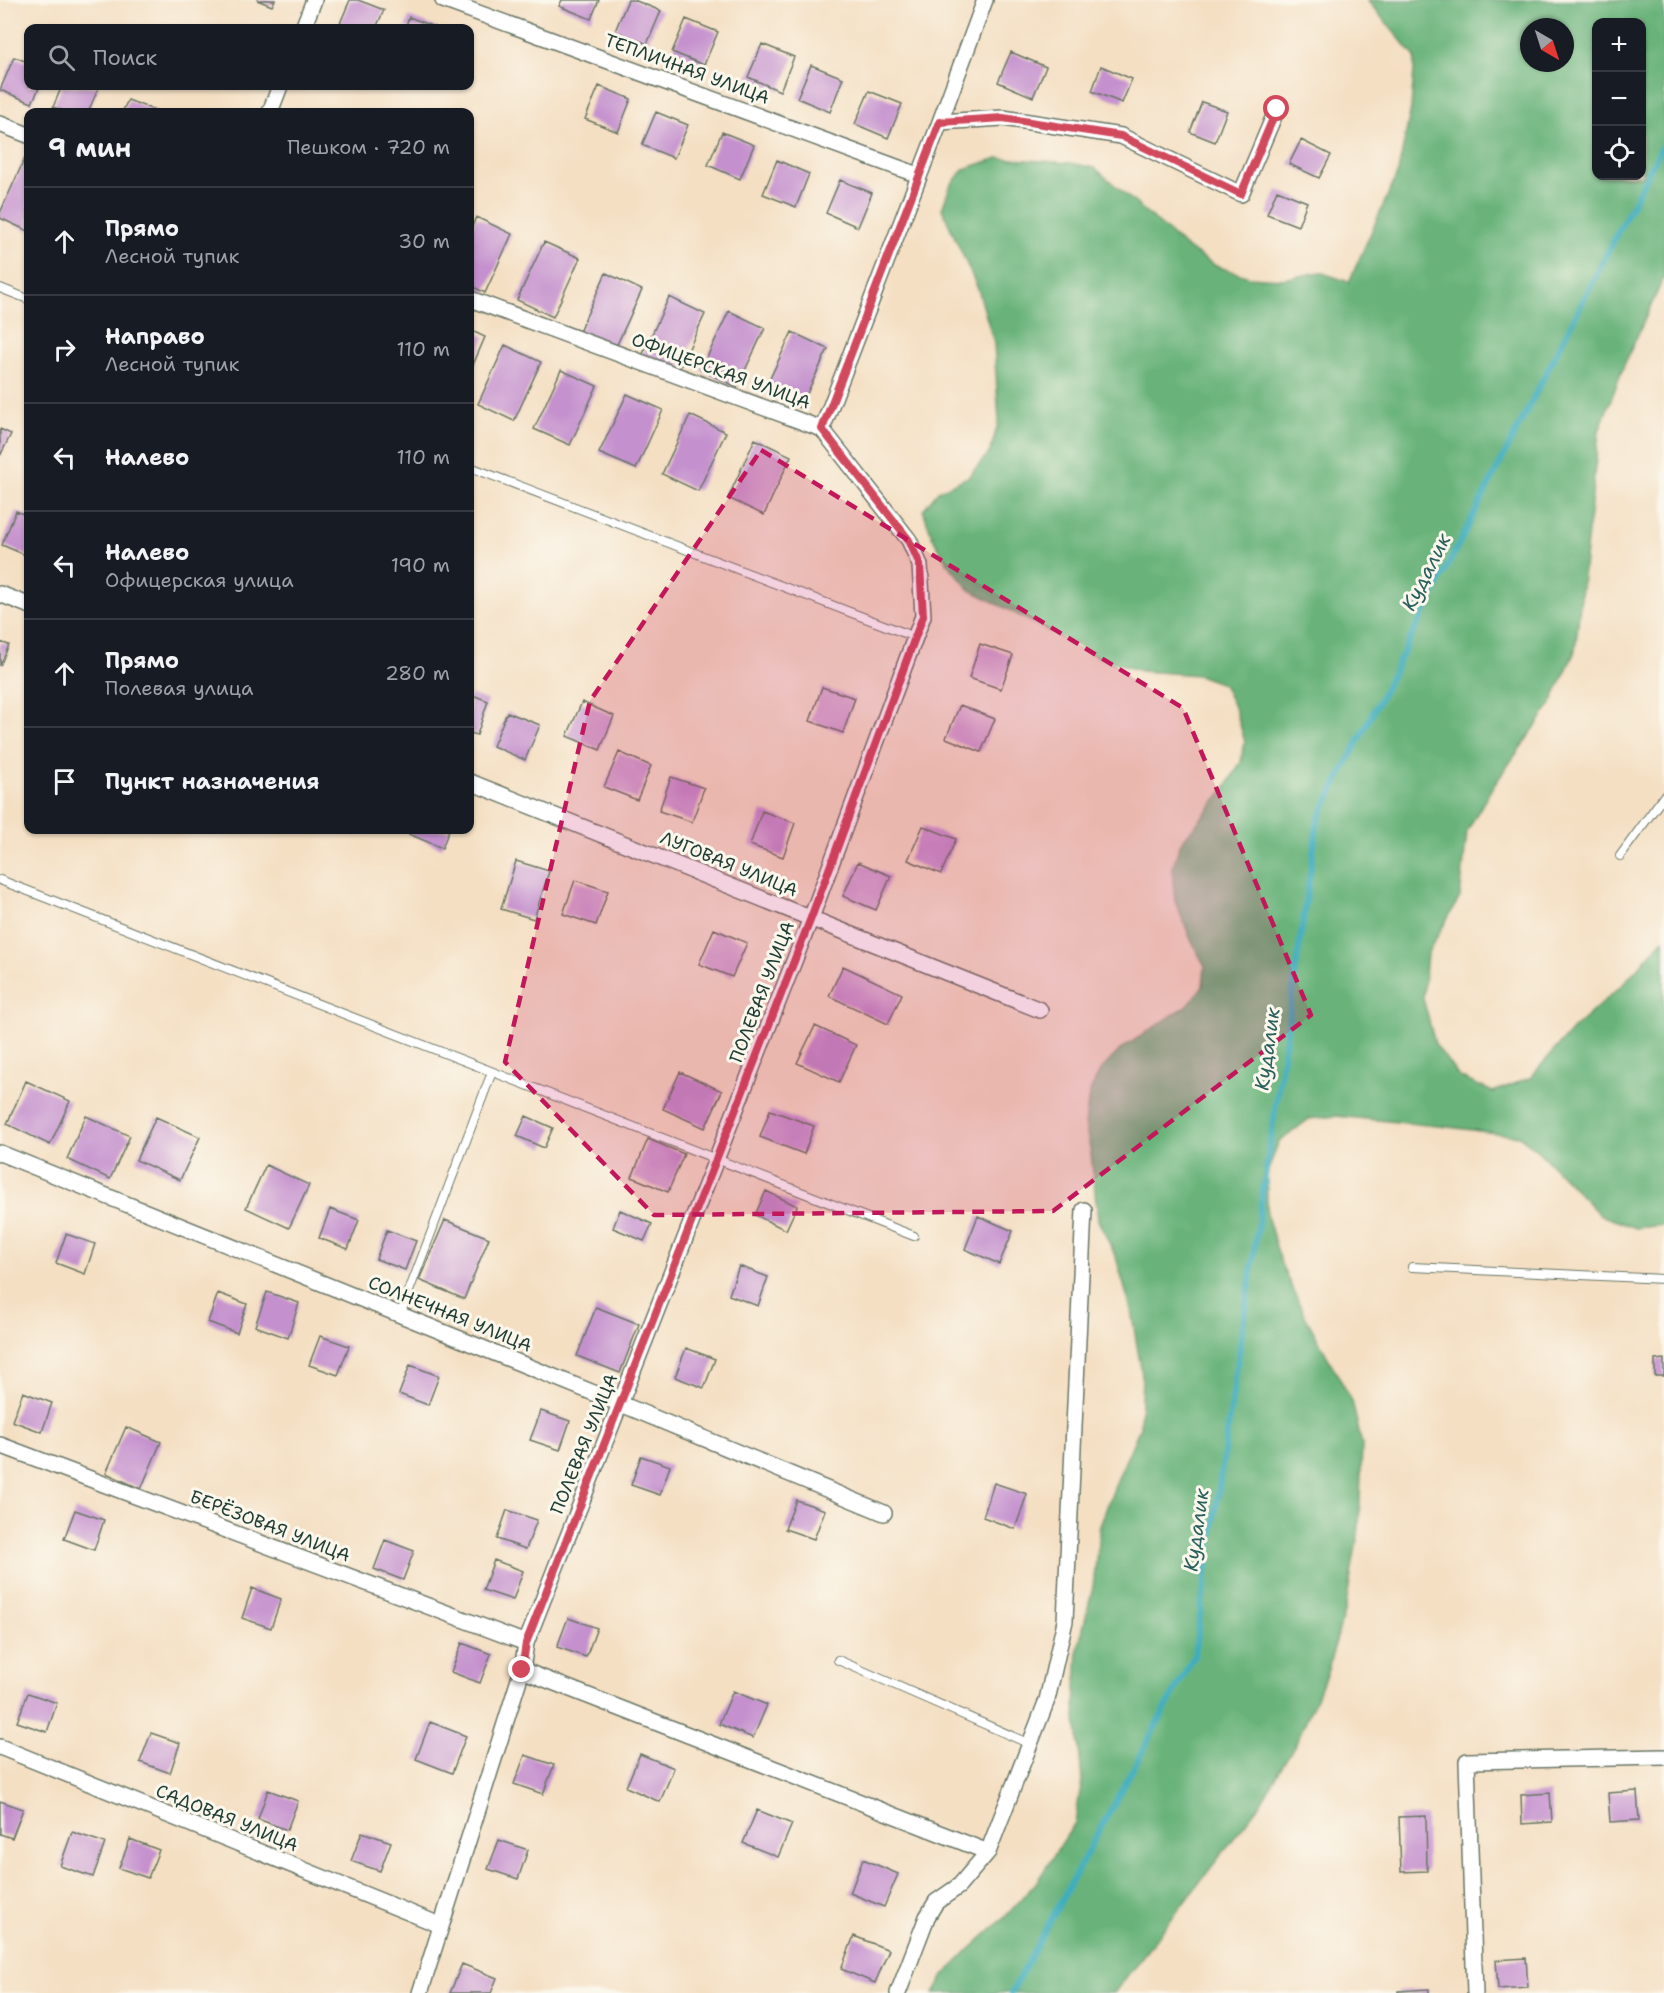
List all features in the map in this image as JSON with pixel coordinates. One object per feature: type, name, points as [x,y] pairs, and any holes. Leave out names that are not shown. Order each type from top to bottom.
[{"type":"street","points":[[305,24],[314,0]]},
{"type":"street","name":"ТЕПЛИЧНАЯ УЛИЦА","points":[[443,0],[918,176]]},
{"type":"street","points":[[822,429],[985,0]]},
{"type":"street","points":[[272,108],[278,90]]},
{"type":"street","points":[[940,122],[1003,118],[1121,136],[1241,194],[1277,109]]},
{"type":"street","points":[[0,124],[24,133]]},
{"type":"street","name":"ОФИЦЕРСКАЯ УЛИЦА","points":[[474,300],[822,429],[909,540],[920,565],[923,616],[811,918]]},
{"type":"street","points":[[0,594],[24,603]]},
{"type":"street","name":"ЛУГОВАЯ УЛИЦА","points":[[474,784],[1040,1010]]},
{"type":"street","name":"ПОЛЕВАЯ УЛИЦА","points":[[420,1993],[522,1670],[526,1643],[811,918]]},
{"type":"street","name":"СОЛНЕЧНАЯ УЛИЦА","points":[[0,1153],[884,1513]]},
{"type":"street","points":[[898,1993],[927,1917],[936,1902],[959,1886],[988,1852],[1047,1700],[1065,1621],[1084,1210]]},
{"type":"street","name":"БЕРЁЗОВАЯ УЛИЦА","points":[[0,1445],[526,1643]]},
{"type":"street","points":[[522,1670],[988,1852]]},
{"type":"street","name":"САДОВАЯ УЛИЦА","points":[[0,1747],[440,1925]]},
{"type":"street","points":[[1475,1993],[1467,1761],[1664,1757]]},
{"type":"lane","points":[[0,288],[24,297]]},
{"type":"lane","points":[[474,469],[915,637]]},
{"type":"lane","points":[[1620,856],[1664,796]]},
{"type":"lane","points":[[0,879],[914,1236]]},
{"type":"lane","points":[[400,1315],[492,1072]]},
{"type":"lane","points":[[1412,1267],[1664,1279]]},
{"type":"lane","points":[[838,1660],[1030,1744]]},
{"type":"highlighted area","points":[[761,450],[1183,708],[1311,1015],[1053,1211],[654,1215],[505,1062],[590,701]]},
{"type":"green space","points":[[1367,0],[1664,0],[1664,277],[1625,363],[1599,431],[1575,651],[1550,706],[1490,791],[1467,831],[1460,897],[1427,954],[1423,998],[1435,1044],[1459,1077],[1493,1092],[1530,1078],[1573,1029],[1623,984],[1664,939],[1664,1225],[1636,1228],[1600,1215],[1539,1152],[1519,1136],[1336,1116],[1309,1119],[1278,1143],[1267,1174],[1267,1215],[1281,1264],[1304,1314],[1352,1401],[1362,1445],[1359,1527],[1346,1605],[1327,1673],[1297,1741],[1258,1807],[1114,1993],[934,1993],[944,1976],[1004,1918],[1036,1883],[1075,1823],[1082,1780],[1075,1707],[1078,1649],[1093,1587],[1100,1525],[1140,1427],[1142,1375],[1131,1310],[1116,1257],[1098,1220],[1091,1154],[1085,1124],[1089,1094],[1100,1071],[1121,1049],[1188,1005],[1203,986],[1205,966],[1175,901],[1172,869],[1180,844],[1224,790],[1241,762],[1245,742],[1236,711],[1223,684],[1198,675],[1141,671],[1099,657],[970,590],[948,564],[932,536],[923,510],[938,491],[968,477],[990,452],[999,421],[994,343],[978,289],[942,209],[950,186],[964,169],[998,158],[1071,163],[1095,168],[1187,248],[1216,266],[1249,277],[1283,279],[1320,272],[1349,282],[1398,172],[1411,108],[1415,57]]},
{"type":"building","points":[[257,0],[275,0],[272,6]]},
{"type":"building","points":[[350,0],[358,0],[384,10],[378,24],[340,24]]},
{"type":"building","points":[[562,0],[599,0],[591,19],[559,6]]},
{"type":"building","points":[[628,0],[634,0],[661,11],[647,44],[615,31]]},
{"type":"building","points":[[409,17],[427,24],[406,24]]},
{"type":"building","points":[[686,19],[718,32],[704,65],[672,52]]},
{"type":"building","points":[[762,44],[794,57],[780,91],[748,77]]},
{"type":"building","points":[[1011,52],[1046,67],[1033,97],[998,82]]},
{"type":"building","points":[[14,57],[24,61],[24,90],[38,90],[32,103],[0,90]]},
{"type":"building","points":[[811,65],[843,78],[830,112],[797,98]]},
{"type":"building","points":[[1101,66],[1132,79],[1122,103],[1092,91]]},
{"type":"building","points":[[599,86],[631,99],[618,132],[585,119]]},
{"type":"building","points":[[60,90],[98,90],[90,108],[53,107]]},
{"type":"building","points":[[869,91],[902,104],[888,138],[855,124]]},
{"type":"building","points":[[128,100],[149,108],[124,108]]},
{"type":"building","points":[[1202,102],[1227,111],[1215,142],[1190,132]]},
{"type":"building","points":[[656,112],[688,125],[674,158],[642,145]]},
{"type":"building","points":[[722,132],[754,145],[740,179],[708,165]]},
{"type":"building","points":[[1301,140],[1331,155],[1319,178],[1289,164]]},
{"type":"building","points":[[24,160],[24,229],[0,218],[0,213]]},
{"type":"building","points":[[777,160],[809,174],[796,207],[763,194]]},
{"type":"building","points":[[840,180],[872,193],[858,227],[826,213]]},
{"type":"building","points":[[1277,190],[1307,202],[1298,226],[1267,214]]},
{"type":"building","points":[[476,217],[512,234],[485,293],[474,287],[474,222]]},
{"type":"building","points":[[544,242],[580,258],[553,317],[517,300]]},
{"type":"building","points":[[606,273],[642,290],[615,349],[579,332]]},
{"type":"building","points":[[669,297],[705,314],[678,372],[642,356]]},
{"type":"building","points":[[729,311],[765,328],[737,387],[701,370]]},
{"type":"building","points":[[474,332],[485,337],[474,363]]},
{"type":"building","points":[[792,332],[828,349],[800,408],[764,391]]},
{"type":"building","points":[[505,345],[541,362],[514,421],[478,404]]},
{"type":"building","points":[[561,370],[597,386],[570,445],[534,429]]},
{"type":"building","points":[[627,394],[663,410],[636,469],[599,453]]},
{"type":"building","points":[[690,415],[726,432],[698,491],[662,474]]},
{"type":"building","points":[[0,429],[11,434],[0,456]]},
{"type":"building","points":[[755,439],[791,456],[764,515],[728,498]]},
{"type":"building","points":[[16,511],[24,514],[24,554],[2,545]]},
{"type":"building","points":[[0,642],[9,645],[0,666]]},
{"type":"building","points":[[980,644],[1013,655],[1001,689],[969,678]]},
{"type":"building","points":[[822,687],[855,698],[843,733],[810,721]]},
{"type":"building","points":[[474,696],[488,701],[477,735],[474,734]]},
{"type":"building","points":[[582,702],[614,716],[600,750],[567,736]]},
{"type":"building","points":[[960,705],[995,719],[981,752],[946,738]]},
{"type":"building","points":[[507,712],[540,725],[525,760],[493,746]]},
{"type":"building","points":[[619,752],[651,766],[637,800],[604,787]]},
{"type":"building","points":[[671,777],[704,788],[692,822],[659,811]]},
{"type":"building","points":[[762,811],[795,823],[783,857],[750,845]]},
{"type":"building","points":[[923,826],[956,839],[941,874],[908,860]]},
{"type":"building","points":[[409,834],[447,834],[442,848]]},
{"type":"building","points":[[516,861],[549,871],[534,919],[501,909]]},
{"type":"building","points":[[858,862],[891,876],[876,910],[843,896]]},
{"type":"building","points":[[575,880],[608,891],[596,925],[563,914]]},
{"type":"building","points":[[714,929],[747,943],[732,977],[699,964]]},
{"type":"building","points":[[843,966],[902,994],[888,1024],[829,996]]},
{"type":"building","points":[[815,1026],[856,1045],[839,1082],[797,1063]]},
{"type":"building","points":[[680,1072],[722,1091],[705,1128],[663,1109]]},
{"type":"building","points":[[26,1081],[70,1101],[50,1145],[7,1124]]},
{"type":"building","points":[[770,1110],[814,1126],[804,1154],[760,1137]]},
{"type":"building","points":[[86,1116],[130,1136],[110,1179],[67,1159]]},
{"type":"building","points":[[526,1116],[553,1128],[544,1148],[517,1136]]},
{"type":"building","points":[[156,1117],[200,1137],[180,1180],[136,1160]]},
{"type":"building","points":[[648,1139],[684,1154],[668,1192],[632,1177]]},
{"type":"building","points":[[266,1165],[309,1185],[289,1228],[246,1208]]},
{"type":"building","points":[[766,1191],[797,1206],[786,1230],[755,1215]]},
{"type":"building","points":[[330,1209],[359,1220],[348,1249],[319,1238]]},
{"type":"building","points":[[620,1210],[652,1224],[644,1241],[613,1228]]},
{"type":"building","points":[[978,1216],[1013,1231],[999,1264],[965,1249]]},
{"type":"building","points":[[445,1220],[489,1238],[464,1299],[419,1280]]},
{"type":"building","points":[[387,1230],[416,1241],[405,1270],[376,1259]]},
{"type":"building","points":[[66,1234],[95,1244],[85,1274],[56,1263]]},
{"type":"building","points":[[739,1266],[768,1277],[758,1306],[729,1295]]},
{"type":"building","points":[[267,1292],[299,1303],[288,1338],[255,1326]]},
{"type":"building","points":[[218,1293],[247,1304],[237,1333],[208,1322]]},
{"type":"building","points":[[596,1307],[639,1324],[620,1373],[577,1356]]},
{"type":"building","points":[[320,1336],[349,1346],[338,1375],[309,1365]]},
{"type":"building","points":[[686,1348],[715,1359],[704,1388],[675,1377]]},
{"type":"building","points":[[1664,1359],[1664,1376],[1655,1376],[1655,1360]]},
{"type":"building","points":[[410,1365],[439,1376],[428,1405],[399,1394]]},
{"type":"building","points":[[23,1392],[52,1403],[42,1432],[12,1421]]},
{"type":"building","points":[[541,1411],[570,1421],[560,1450],[530,1440]]},
{"type":"building","points":[[126,1427],[161,1442],[141,1489],[106,1473]]},
{"type":"building","points":[[641,1456],[670,1466],[660,1495],[631,1485]]},
{"type":"building","points":[[994,1483],[1027,1494],[1015,1529],[983,1517]]},
{"type":"building","points":[[796,1500],[825,1510],[814,1539],[785,1529]]},
{"type":"building","points":[[75,1510],[104,1520],[94,1550],[64,1539]]},
{"type":"building","points":[[507,1510],[537,1520],[526,1549],[497,1539]]},
{"type":"building","points":[[385,1540],[414,1551],[403,1580],[374,1569]]},
{"type":"building","points":[[494,1560],[523,1571],[513,1600],[483,1590]]},
{"type":"building","points":[[252,1588],[281,1599],[271,1628],[242,1618]]},
{"type":"building","points":[[568,1618],[597,1628],[586,1657],[557,1647]]},
{"type":"building","points":[[462,1643],[491,1654],[480,1683],[451,1672]]},
{"type":"building","points":[[733,1691],[767,1705],[753,1738],[719,1724]]},
{"type":"building","points":[[28,1693],[57,1703],[47,1732],[17,1722]]},
{"type":"building","points":[[430,1722],[466,1736],[452,1773],[416,1759]]},
{"type":"building","points":[[151,1733],[180,1743],[170,1773],[140,1762]]},
{"type":"building","points":[[640,1754],[674,1768],[660,1802],[626,1787]]},
{"type":"building","points":[[525,1755],[554,1765],[543,1794],[514,1784]]},
{"type":"building","points":[[268,1790],[298,1801],[287,1830],[258,1819]]},
{"type":"building","points":[[1637,1791],[1639,1820],[1610,1822],[1608,1793]]},
{"type":"building","points":[[1550,1793],[1552,1822],[1522,1824],[1521,1795]]},
{"type":"building","points":[[0,1801],[23,1809],[12,1838],[0,1834]]},
{"type":"building","points":[[757,1810],[792,1824],[778,1857],[743,1843]]},
{"type":"building","points":[[1426,1816],[1427,1871],[1401,1872],[1399,1817]]},
{"type":"building","points":[[72,1832],[105,1843],[93,1877],[60,1866]]},
{"type":"building","points":[[362,1832],[391,1842],[380,1871],[351,1861]]},
{"type":"building","points":[[130,1839],[159,1850],[148,1878],[119,1868]]},
{"type":"building","points":[[499,1840],[528,1850],[518,1879],[488,1869]]},
{"type":"building","points":[[863,1859],[898,1874],[884,1907],[850,1893]]},
{"type":"building","points":[[854,1936],[889,1950],[875,1983],[841,1969]]},
{"type":"building","points":[[1526,1958],[1528,1987],[1498,1989],[1496,1960]]},
{"type":"building","points":[[462,1964],[497,1978],[491,1993],[450,1993]]},
{"type":"building","points":[[1429,1989],[1429,1993],[1398,1993],[1398,1991]]},
{"type":"waterway","name":"Кудалик","points":[[1011,1993],[1194,1656],[1318,820],[1664,142]]},
{"type":"route","points":[[522,1670],[526,1643],[811,918],[923,616],[920,565],[909,540],[822,429],[940,122],[1003,118],[1121,136],[1241,194],[1277,109]]}]
